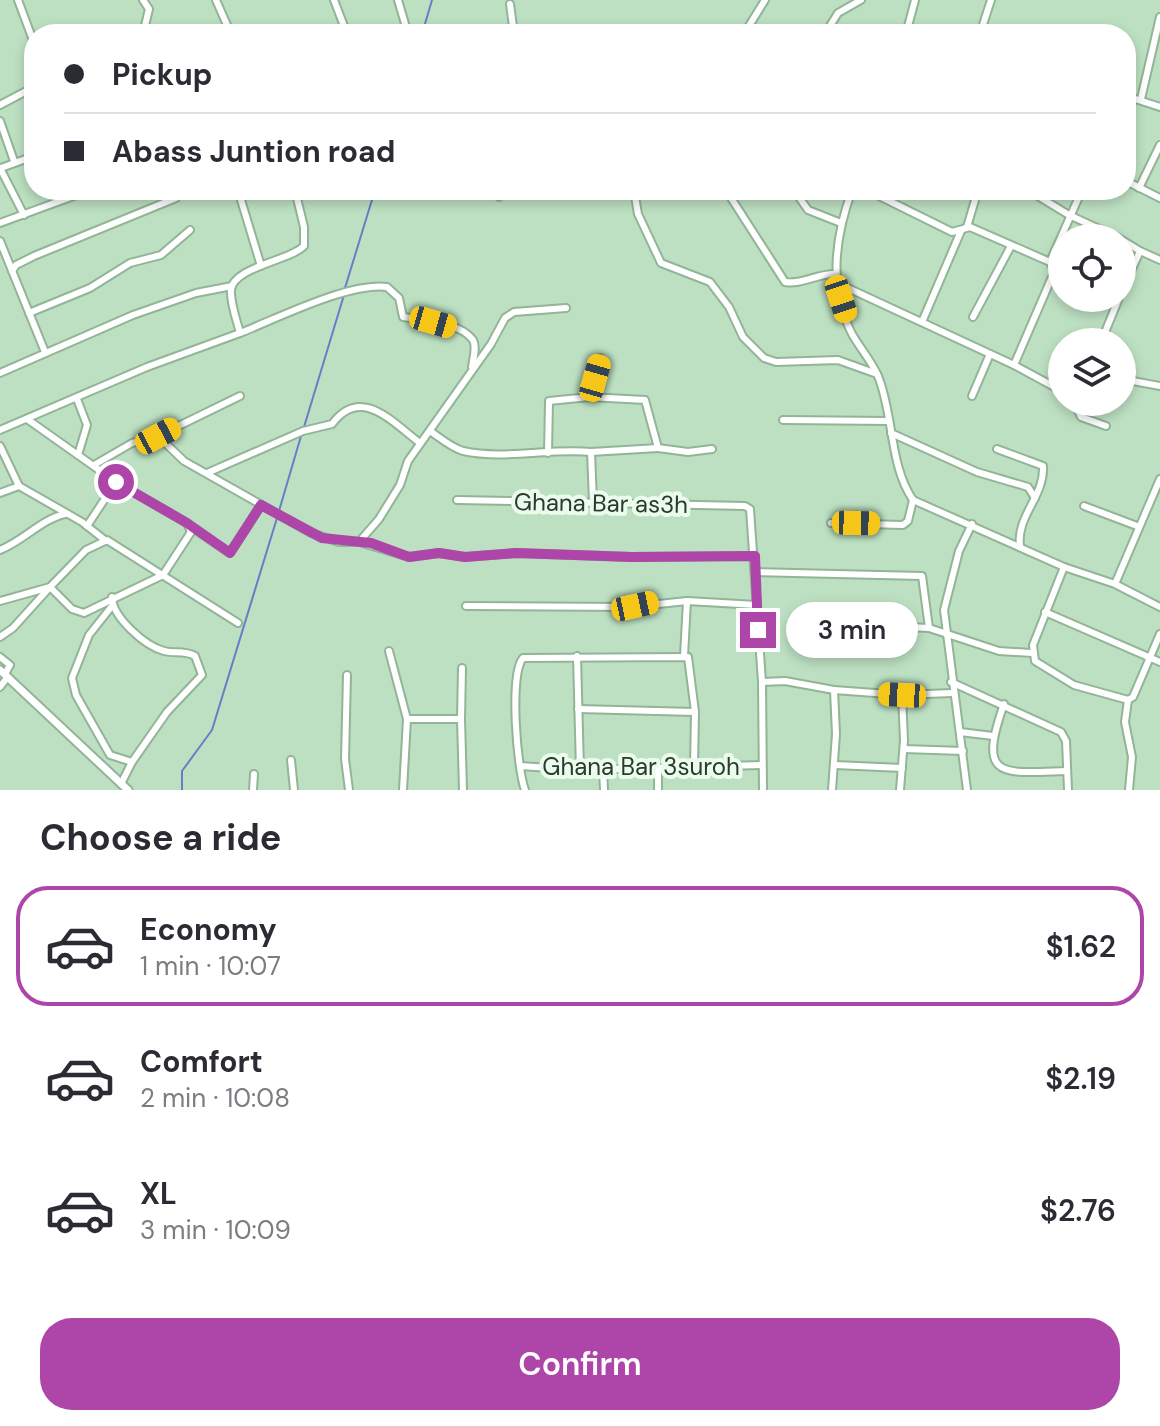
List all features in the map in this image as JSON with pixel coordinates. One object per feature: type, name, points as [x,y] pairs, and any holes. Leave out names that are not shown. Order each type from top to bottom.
[{"type":"street","points":[[18,0],[27,24]]},
{"type":"street","points":[[143,0],[149,9]]},
{"type":"street","points":[[145,24],[149,9],[156,0]]},
{"type":"street","points":[[216,0],[227,24]]},
{"type":"street","points":[[334,0],[343,24]]},
{"type":"street","points":[[398,0],[405,24]]},
{"type":"street","points":[[750,24],[765,0]]},
{"type":"street","points":[[831,24],[838,13],[861,0]]},
{"type":"street","points":[[909,24],[915,0]]},
{"type":"street","points":[[983,24],[991,0]]},
{"type":"street","points":[[510,4],[513,24]]},
{"type":"street","points":[[1141,99],[1160,17]]},
{"type":"street","points":[[0,105],[24,92]]},
{"type":"street","points":[[1136,99],[1160,107]]},
{"type":"street","points":[[0,121],[14,161]]},
{"type":"street","points":[[1139,188],[1160,145]]},
{"type":"street","points":[[24,158],[0,168],[24,215]]},
{"type":"street","points":[[1136,186],[1160,198]]},
{"type":"street","points":[[0,223],[64,200]]},
{"type":"street","points":[[12,271],[16,265],[34,256],[171,200]]},
{"type":"street","points":[[241,200],[261,266]]},
{"type":"street","points":[[0,373],[45,352],[196,293],[232,285],[239,277],[304,246],[304,227],[297,200]]},
{"type":"street","points":[[636,200],[638,214],[661,263],[710,282],[729,307],[743,337],[764,358],[776,362],[838,360],[877,374]]},
{"type":"street","points":[[732,200],[785,282],[836,274]]},
{"type":"street","points":[[801,200],[808,210],[841,223]]},
{"type":"street","points":[[849,200],[841,223],[837,283],[852,332],[877,374],[904,483],[913,500],[1064,567],[1115,584],[1160,607]]},
{"type":"street","points":[[887,200],[952,232],[964,229],[1048,261]]},
{"type":"street","points":[[922,322],[974,200]]},
{"type":"street","points":[[1044,200],[1088,224]]},
{"type":"street","points":[[1065,224],[1077,200]]},
{"type":"street","points":[[29,313],[90,288],[130,263],[161,255],[190,230]]},
{"type":"street","points":[[0,241],[45,352]]},
{"type":"street","points":[[973,317],[1011,246]]},
{"type":"street","points":[[1136,249],[1160,260]]},
{"type":"street","points":[[1136,260],[1140,251]]},
{"type":"street","points":[[837,283],[1048,383]]},
{"type":"street","points":[[232,285],[240,333]]},
{"type":"street","points":[[0,430],[147,367],[285,314],[343,295],[387,287],[399,298],[403,317],[449,326],[470,338],[475,348],[472,370]]},
{"type":"street","points":[[1014,365],[1048,295]]},
{"type":"street","points":[[359,542],[394,496],[420,443],[509,314],[566,308]]},
{"type":"street","points":[[972,396],[990,354]]},
{"type":"street","points":[[589,397],[600,358]]},
{"type":"street","points":[[1136,382],[1160,386]]},
{"type":"street","points":[[94,465],[132,443],[158,436],[240,396]]},
{"type":"street","points":[[548,453],[549,401],[589,397],[642,398],[658,448]]},
{"type":"street","points":[[77,399],[87,425],[78,455]]},
{"type":"street","points":[[207,473],[303,431],[332,424],[339,413],[357,406],[372,408],[420,443]]},
{"type":"street","points":[[1081,416],[1106,426]]},
{"type":"street","points":[[27,419],[116,482],[230,553],[261,505]]},
{"type":"street","points":[[783,420],[888,421]]},
{"type":"street","points":[[430,431],[465,451],[548,453],[658,448],[688,452],[712,449]]},
{"type":"street","points":[[891,433],[977,472],[1028,487],[1035,498]]},
{"type":"street","points":[[158,436],[184,461],[322,538],[359,542],[409,557],[439,553],[465,557],[516,553],[632,557],[755,556],[762,682],[763,790]]},
{"type":"street","points":[[0,446],[19,486],[238,623]]},
{"type":"street","points":[[997,449],[1043,466],[1035,498],[1021,524],[1020,546]]},
{"type":"street","points":[[591,452],[593,502]]},
{"type":"street","points":[[1115,584],[1137,526],[1160,479]]},
{"type":"street","points":[[87,526],[116,482]]},
{"type":"street","points":[[0,493],[19,486]]},
{"type":"street","name":"Ghana Bar as3h","points":[[457,500],[745,506],[751,512],[755,556]]},
{"type":"street","points":[[831,523],[903,525],[908,521],[913,500]]},
{"type":"street","points":[[1084,506],[1137,526]]},
{"type":"street","points":[[0,550],[19,543],[48,521],[65,514]]},
{"type":"street","points":[[967,790],[944,631],[948,585],[972,524]]},
{"type":"street","points":[[50,587],[72,609],[84,613],[112,602],[163,575],[191,532],[190,526]]},
{"type":"street","points":[[0,637],[13,628],[86,550],[106,541]]},
{"type":"street","points":[[1032,653],[1064,567]]},
{"type":"street","points":[[755,572],[922,576],[929,628]]},
{"type":"street","points":[[0,601],[50,587]]},
{"type":"street","points":[[466,606],[630,607],[687,601],[757,605]]},
{"type":"street","points":[[684,656],[687,601]]},
{"type":"street","points":[[4,674],[124,787],[132,762],[167,712],[202,675],[195,656],[157,648],[130,627],[112,602]]},
{"type":"street","points":[[112,602],[89,635],[72,678],[76,695],[110,755],[132,762]]},
{"type":"street","points":[[1045,612],[1160,662]]},
{"type":"street","points":[[839,624],[929,628],[999,651],[1032,653]]},
{"type":"street","points":[[1032,653],[1041,667],[1074,685],[1128,700],[1133,697],[1160,634]]},
{"type":"street","points":[[389,651],[407,719],[403,790]]},
{"type":"street","points":[[577,656],[580,770]]},
{"type":"street","points":[[525,790],[516,721],[519,663],[523,658],[684,656],[690,659],[695,712],[694,767]]},
{"type":"street","points":[[0,657],[10,665],[0,687]]},
{"type":"street","points":[[462,668],[463,790]]},
{"type":"street","points":[[347,675],[345,759],[349,790]]},
{"type":"street","points":[[762,682],[785,681],[834,690],[902,695],[952,693]]},
{"type":"street","points":[[951,682],[1061,732],[1066,741],[1068,790]]},
{"type":"street","points":[[832,790],[835,765],[834,690]]},
{"type":"street","points":[[900,790],[904,749],[902,695]]},
{"type":"street","points":[[1128,700],[1125,722],[1132,757],[1129,790]]},
{"type":"street","points":[[1004,704],[993,736],[991,756],[1006,770],[1067,771]]},
{"type":"street","points":[[578,709],[695,712]]},
{"type":"street","points":[[407,719],[461,719]]},
{"type":"street","points":[[960,732],[993,736]]},
{"type":"street","points":[[904,749],[963,751]]},
{"type":"street","points":[[291,760],[294,790]]},
{"type":"street","name":"Ghana Bar 3suroh","points":[[520,766],[580,770],[762,765]]},
{"type":"street","points":[[835,765],[902,768]]},
{"type":"street","points":[[658,768],[658,790]]},
{"type":"street","points":[[603,769],[604,790]]},
{"type":"street","points":[[253,790],[254,774]]},
{"type":"waterway","points":[[425,24],[432,0]]},
{"type":"waterway","points":[[345,288],[372,200]]},
{"type":"waterway","points":[[304,427],[344,295]]},
{"type":"waterway","points":[[279,511],[301,436]]},
{"type":"waterway","points":[[182,790],[182,771],[212,730],[277,518]]},
{"type":"route","points":[[116,482],[187,523],[230,553],[249,529],[261,505],[322,538],[371,543],[409,557],[431,553],[465,557],[516,553],[632,557],[755,556],[758,630]]}]
